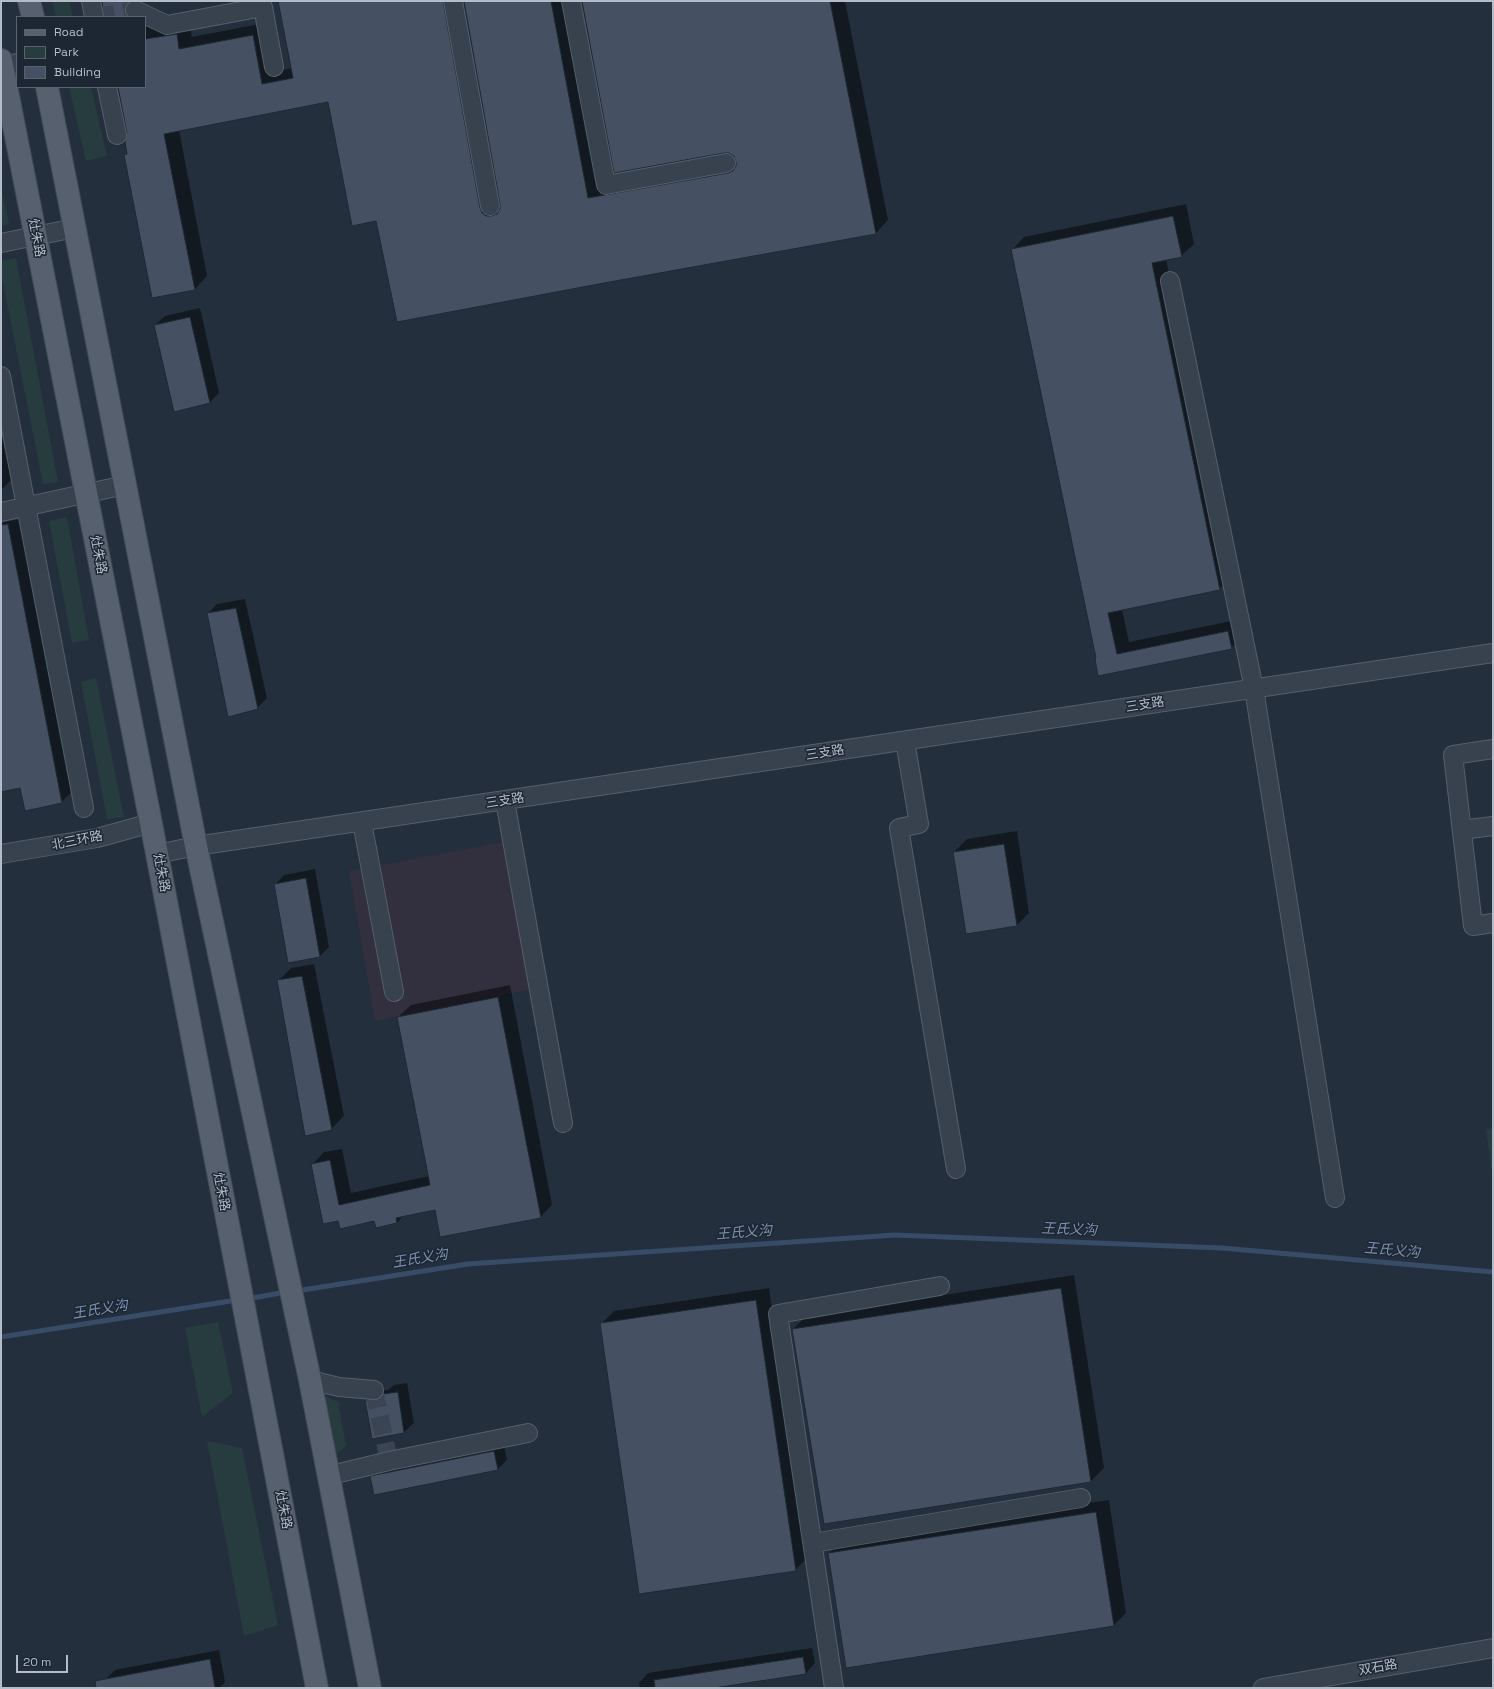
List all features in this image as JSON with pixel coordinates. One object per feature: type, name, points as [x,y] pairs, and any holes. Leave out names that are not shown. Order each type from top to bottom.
[{"type":"main road","points":[[29,1],[33,16]]},
{"type":"main road","name":"灶朱路","points":[[7,63],[36,235],[151,822],[317,1688]]},
{"type":"main road","points":[[47,88],[196,846],[279,1234],[294,1311],[310,1380],[327,1476],[370,1688]]},
{"type":"street","points":[[91,1],[94,16]]},
{"type":"street","points":[[453,1],[490,206]]},
{"type":"street","points":[[570,1],[606,185],[726,163]]},
{"type":"street","points":[[135,10],[166,24],[263,7],[274,67]]},
{"type":"street","points":[[107,88],[117,135]]},
{"type":"street","points":[[1,243],[75,228]]},
{"type":"street","points":[[1170,281],[1254,689],[1335,1198]]},
{"type":"street","points":[[1,376],[5,419],[26,507],[84,808]]},
{"type":"street","points":[[1,512],[86,492],[125,485]]},
{"type":"street","name":"三支路","points":[[157,854],[196,846],[1493,653]]},
{"type":"street","points":[[905,741],[919,824],[899,828],[956,1169]]},
{"type":"street","points":[[1493,749],[1453,755],[1473,926],[1493,923]]},
{"type":"street","points":[[505,801],[563,1123]]},
{"type":"street","name":"北三环路","points":[[1,854],[97,838],[151,822]]},
{"type":"street","points":[[362,822],[394,992]]},
{"type":"street","points":[[1462,830],[1493,826]]},
{"type":"street","points":[[834,1688],[778,1314],[940,1286]]},
{"type":"street","points":[[310,1380],[339,1387],[374,1390]]},
{"type":"street","points":[[327,1476],[389,1461],[528,1433]]},
{"type":"street","points":[[812,1543],[1081,1498]]},
{"type":"street","name":"双石路","points":[[1263,1688],[1289,1686],[1492,1652]]},
{"type":"shaded area","points":[[504,842],[532,989],[375,1021],[349,871]]},
{"type":"green space","points":[[52,1],[69,1],[73,16],[56,16]]},
{"type":"green space","points":[[69,88],[91,88],[107,156],[86,161]]},
{"type":"green space","points":[[1,188],[9,224],[1,226]]},
{"type":"green space","points":[[16,258],[58,482],[43,484],[1,273],[1,261]]},
{"type":"green space","points":[[67,517],[89,640],[72,643],[49,521]]},
{"type":"green space","points":[[96,678],[124,817],[107,819],[81,682]]},
{"type":"green space","points":[[1493,1128],[1493,1181],[1486,1129]]},
{"type":"green space","points":[[218,1322],[233,1393],[202,1417],[185,1328]]},
{"type":"green space","points":[[323,1395],[338,1402],[346,1446],[334,1456]]},
{"type":"green space","points":[[207,1441],[242,1448],[278,1625],[244,1636]]},
{"type":"building","points":[[102,1],[130,1],[126,5],[125,10],[127,16],[104,16]]},
{"type":"building","points":[[278,1],[443,1],[480,208],[482,213],[486,216],[491,216],[497,214],[500,209],[500,204],[464,1],[551,1],[588,198],[728,173],[733,171],[736,166],[736,162],[734,156],[729,153],[724,153],[614,173],[582,1],[830,1],[876,234],[397,322],[376,221],[352,226],[328,102],[164,134],[195,290],[152,298],[124,155],[127,154],[125,142],[127,133],[118,88],[146,88],[146,39],[177,34],[179,49],[253,35],[262,84],[293,78]]},
{"type":"building","points":[[1173,216],[1182,257],[1152,263],[1220,590],[1108,613],[1117,654],[1228,631],[1232,649],[1098,676],[1096,658],[1011,249]]},
{"type":"building","points":[[190,317],[210,403],[174,412],[154,325]]},
{"type":"building","points":[[8,524],[62,803],[25,811],[20,788],[1,792],[1,525]]},
{"type":"building","points":[[236,608],[258,709],[228,717],[207,613]]},
{"type":"building","points":[[1004,844],[1017,926],[966,934],[953,852]]},
{"type":"building","points":[[306,878],[320,957],[288,963],[274,884]]},
{"type":"building","points":[[302,976],[332,1130],[305,1136],[277,980]]},
{"type":"building","points":[[498,997],[541,1218],[440,1237],[435,1210],[396,1218],[397,1223],[376,1228],[374,1221],[340,1229],[338,1221],[323,1224],[311,1164],[330,1160],[339,1205],[430,1185],[397,1017]]},
{"type":"building","points":[[1061,1288],[1091,1482],[824,1524],[792,1329]]},
{"type":"building","points":[[756,1300],[796,1571],[639,1594],[600,1323]]},
{"type":"building","points":[[398,1392],[404,1433],[372,1439],[365,1400],[378,1400],[383,1394]]},
{"type":"building","points":[[494,1451],[498,1470],[374,1495],[370,1476]]},
{"type":"building","points":[[1096,1512],[1114,1626],[846,1668],[828,1553]]},
{"type":"building","points":[[803,1657],[806,1674],[714,1688],[655,1688],[654,1680]]},
{"type":"building","points":[[210,1659],[215,1688],[96,1688],[95,1681]]},
{"type":"waterway","name":"王氏义沟","points":[[296,1291],[468,1264],[895,1235],[1222,1248],[1493,1272]]},
{"type":"waterway","name":"王氏义沟","points":[[247,1299],[286,1292]]},
{"type":"waterway","name":"王氏义沟","points":[[1,1337],[237,1300]]},
{"type":"tunnel","points":[[102,16],[135,10]]},
{"type":"tunnel","points":[[374,1390],[389,1461]]}]
